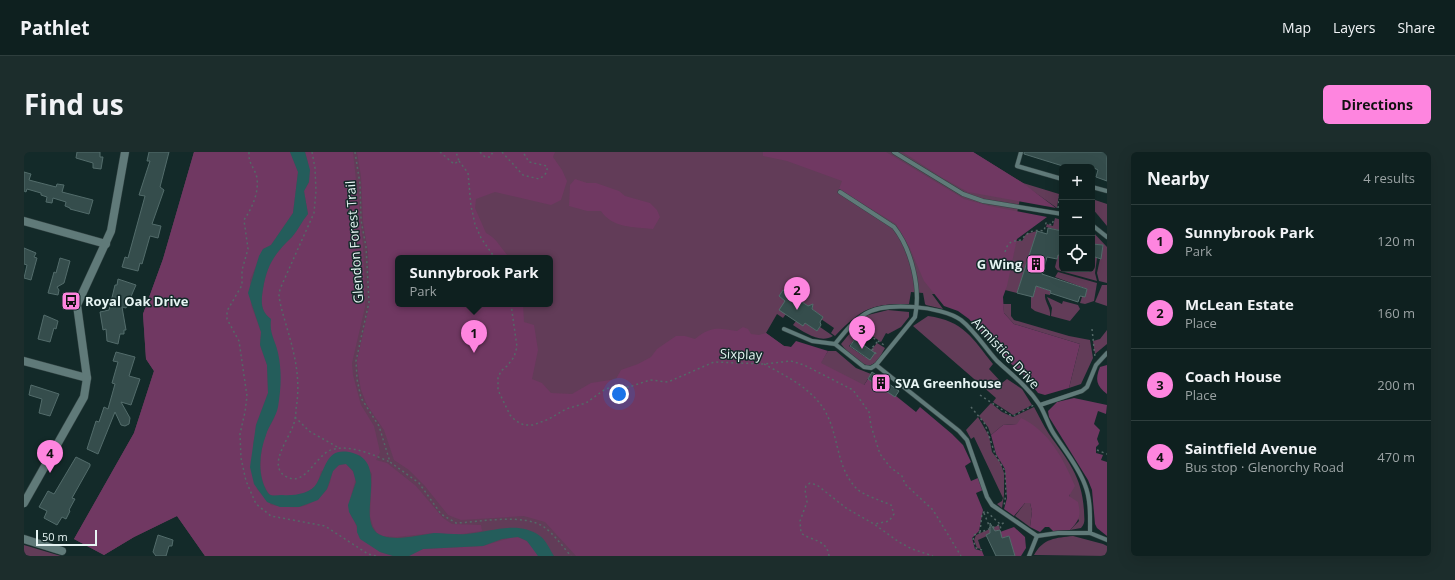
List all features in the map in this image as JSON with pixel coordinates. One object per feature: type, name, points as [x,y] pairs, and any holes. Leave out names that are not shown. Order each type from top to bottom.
[{"type":"street","points":[[24,503],[28,490],[81,404],[86,387],[87,378],[77,305],[111,231],[125,152]]},
{"type":"street","points":[[24,221],[106,244]]},
{"type":"street","points":[[24,361],[87,378]]},
{"type":"street","points":[[24,539],[62,551]]},
{"type":"lane","points":[[894,152],[963,194],[983,201],[1059,214]]},
{"type":"lane","points":[[1021,152],[1017,166],[1059,178]]},
{"type":"lane","points":[[1095,188],[1107,191]]},
{"type":"lane","points":[[784,329],[812,341],[835,344],[864,367],[871,368],[876,365],[890,349],[915,317],[917,307],[917,281],[900,235],[886,220],[840,192]]},
{"type":"lane","points":[[1095,227],[1107,237]]},
{"type":"lane","name":"Armistice Drive","points":[[835,344],[852,323],[863,314],[875,308],[889,306],[917,307],[950,315],[959,319],[997,360],[1023,383],[1040,405],[1053,432],[1078,468],[1086,487],[1090,533]]},
{"type":"lane","points":[[1040,405],[1082,391],[1087,387],[1096,365],[1107,353]]},
{"type":"lane","points":[[876,365],[959,431],[967,440],[987,497],[992,505],[1001,512],[1037,536],[1058,533],[1090,533],[1107,540]]},
{"type":"lane","points":[[1029,556],[1037,536]]},
{"type":"path","points":[[248,152],[248,160],[257,178],[252,208],[244,220],[248,249],[242,270],[242,285],[227,311],[227,318],[239,340],[246,396],[245,412],[240,434],[241,458],[246,482],[256,504],[271,516],[325,526],[368,554],[376,556]]},
{"type":"path","points":[[312,152],[315,168],[314,209],[279,295],[298,371],[298,399],[295,417],[279,460],[280,469],[284,475],[293,479],[302,477],[323,454],[330,450],[339,448]]},
{"type":"path","name":"Glendon Forest Trail","points":[[355,152],[360,184],[361,220],[366,247],[369,302],[356,361],[357,379],[361,398],[379,426],[390,462]]},
{"type":"path","points":[[440,152],[454,164],[459,161]]},
{"type":"path","points":[[456,152],[459,161],[468,173],[471,206],[475,224],[481,238],[493,255]]},
{"type":"path","points":[[480,152],[485,157],[490,158],[494,152]]},
{"type":"path","points":[[502,152],[523,175],[539,179],[544,175],[547,166],[528,162],[523,152]]},
{"type":"path","points":[[1058,208],[1059,200]]},
{"type":"path","points":[[1005,252],[1008,244],[1022,240],[1027,232],[1044,230],[1046,223],[1052,225],[1054,218]]},
{"type":"path","name":"Sixplay","points":[[511,307],[517,347],[510,361],[501,371],[498,390],[510,415],[524,425],[533,425],[549,419],[566,409],[586,403],[610,387],[629,387],[650,380],[668,382],[714,362],[764,364],[791,361],[804,365],[853,390],[869,412],[871,426],[880,454],[890,467],[902,476],[905,484],[933,510],[961,556]]},
{"type":"path","points":[[852,323],[890,349]]},
{"type":"path","points":[[1092,330],[1092,341],[1095,357]]},
{"type":"path","points":[[876,354],[876,351],[871,349],[878,341]]},
{"type":"path","points":[[764,364],[796,381],[822,405],[833,432],[841,461],[858,490],[891,505],[894,514],[889,521],[874,524]]},
{"type":"path","points":[[980,395],[1013,416],[1033,405],[1040,405]]},
{"type":"path","points":[[971,407],[987,428],[995,454],[1004,471],[1006,493],[1001,512]]},
{"type":"path","points":[[295,417],[309,431],[339,448],[374,455],[390,462],[419,483],[440,513],[451,521],[456,523],[522,520],[538,524],[546,528],[571,556]]},
{"type":"path","points":[[1097,450],[1107,454]]},
{"type":"path","points":[[829,556],[825,545],[813,538],[807,538],[801,533],[800,521],[807,502],[805,490],[806,486],[810,483],[817,484],[846,508],[874,524],[899,542],[912,549],[933,556]]},
{"type":"path","points":[[984,512],[986,511],[1000,524],[1001,531]]},
{"type":"path","points":[[984,512],[990,528]]},
{"type":"path","points":[[980,532],[984,512]]},
{"type":"path","points":[[982,550],[976,548],[973,540],[974,535],[1011,518]]},
{"type":"shaded area","points":[[194,152],[973,152],[1023,183],[1059,194],[1057,208],[1023,184],[1016,218],[936,294],[932,294],[943,309],[926,305],[923,293],[911,292],[909,304],[885,305],[868,310],[853,319],[835,336],[831,333],[834,328],[821,319],[823,317],[812,309],[813,306],[808,306],[783,290],[779,296],[785,301],[786,314],[783,318],[777,314],[766,333],[784,346],[791,347],[821,362],[828,351],[836,351],[856,368],[871,374],[864,385],[975,556],[205,556],[177,516],[134,537],[104,555],[74,539],[134,433],[154,371],[146,359],[143,314],[163,259]]},
{"type":"shaded area","points":[[194,152],[290,152],[298,172],[293,213],[271,245],[263,249],[250,280],[251,305],[261,332],[260,345],[267,365],[268,393],[256,425],[253,443],[257,489],[271,505],[292,507],[303,506],[315,501],[322,495],[329,485],[332,473],[336,467],[346,464],[351,469],[355,478],[351,497],[350,513],[356,524],[357,532],[380,552],[393,556],[205,556],[177,516],[134,537],[104,555],[74,539],[134,433],[154,371],[146,359],[143,314],[163,259]]},
{"type":"shaded area","points":[[305,152],[353,152],[363,245],[365,307],[352,363],[353,375],[361,405],[374,426],[380,452],[376,460],[387,463],[416,486],[443,518],[452,524],[481,525],[482,531],[455,535],[434,533],[396,537],[383,536],[377,533],[370,516],[372,474],[360,455],[321,471],[318,482],[314,488],[302,494],[275,496],[270,495],[266,489],[260,466],[266,434],[275,415],[278,354],[272,333],[271,319],[267,316],[262,306],[262,293],[272,260],[294,234],[308,214],[304,191],[309,182],[308,162]]},
{"type":"shaded area","points":[[357,152],[555,152],[553,157],[562,170],[567,181],[561,200],[551,205],[495,192],[476,199],[475,208],[486,233],[496,241],[508,255],[395,255],[395,307],[523,307],[524,322],[534,325],[538,350],[532,379],[542,383],[551,393],[572,394],[591,383],[616,379],[621,370],[638,364],[651,357],[657,349],[676,336],[685,336],[695,339],[710,330],[715,329],[737,331],[743,327],[748,329],[751,334],[759,335],[766,333],[784,346],[791,347],[796,341],[828,351],[821,363],[864,385],[868,379],[896,396],[916,412],[920,407],[963,445],[971,462],[965,466],[971,481],[978,478],[983,490],[976,493],[983,510],[979,531],[972,538],[975,549],[982,551],[984,556],[576,556],[545,522],[524,516],[461,520],[448,515],[424,485],[409,470],[394,460],[384,430],[367,405],[361,390],[357,361],[370,302],[368,251],[363,221],[361,176]]},
{"type":"shaded area","points":[[763,152],[886,152],[964,199],[989,206],[1047,217],[1017,239],[1007,286],[1003,297],[1004,313],[1014,324],[1080,344],[1069,388],[1045,395],[1038,393],[1024,375],[1003,357],[969,319],[958,311],[944,306],[924,281],[909,246],[896,224],[839,189],[842,181],[787,161],[763,156]]},
{"type":"shaded area","points":[[903,152],[973,152],[1023,183],[1056,208],[968,192],[941,177]]},
{"type":"shaded area","points":[[575,179],[587,183],[596,183],[619,191],[625,196],[650,203],[657,210],[660,217],[653,229],[631,227],[611,221],[601,211],[587,211],[569,206],[570,185]]},
{"type":"shaded area","points":[[1095,200],[1107,204],[1107,226],[1095,212]]},
{"type":"shaded area","points":[[1055,218],[1059,219],[1059,230],[1046,227],[1047,224],[1053,226]]},
{"type":"shaded area","points":[[1037,231],[1017,293],[1005,290],[1016,241],[1022,241],[1026,234]]},
{"type":"shaded area","points":[[1095,234],[1107,247],[1107,283],[1099,281],[1097,273],[1103,245],[1095,244]]},
{"type":"shaded area","points":[[1058,255],[1059,255],[1059,271],[1055,267]]},
{"type":"shaded area","points":[[1095,257],[1097,258],[1095,273],[1097,281],[1064,272],[1095,272]]},
{"type":"shaded area","points":[[1058,272],[1097,283],[1094,301],[1085,304],[1080,303],[1082,297],[1085,297],[1087,289],[1055,277]]},
{"type":"shaded area","points":[[1102,285],[1107,285],[1107,306],[1095,302]]},
{"type":"shaded area","points":[[1036,286],[1051,291],[1050,295],[1045,294],[1050,310],[1050,316],[1035,311],[1031,308],[1031,296],[1033,297]]},
{"type":"shaded area","points":[[1047,297],[1062,304],[1063,301],[1078,305],[1080,309],[1070,321],[1051,316],[1052,308]]},
{"type":"shaded area","points":[[1003,304],[1011,304],[1011,316],[1014,320],[1069,336],[1090,340],[1093,358],[1081,384],[1069,388],[1080,344],[1014,324],[1004,313]]},
{"type":"shaded area","points":[[888,310],[909,312],[909,317],[901,327],[888,334],[886,333],[881,342],[854,323],[868,315]]},
{"type":"shaded area","points":[[928,316],[940,318],[950,322],[966,332],[993,364],[989,369],[1002,383],[1007,379],[1022,389],[1032,405],[1013,415],[993,402],[996,398],[913,326]]},
{"type":"shaded area","points":[[796,321],[805,323],[817,331],[820,327],[833,336],[823,339],[812,336],[793,325]]},
{"type":"shaded area","points":[[855,327],[861,332],[849,346],[865,357],[877,343],[885,348],[875,363],[869,365],[860,362],[855,359],[841,344]]},
{"type":"shaded area","points":[[1107,330],[1107,344],[1095,354],[1093,341],[1100,339]]},
{"type":"shaded area","points":[[1107,365],[1107,394],[1099,385],[1097,375],[1100,367]]},
{"type":"shaded area","points":[[1074,398],[1107,405],[1106,414],[1098,411],[1094,424],[1100,430],[1097,439],[1099,444],[1096,447],[1096,453],[1103,455],[1101,460],[1107,462],[1107,536],[1097,528],[1095,524],[1092,490],[1088,480],[1049,417],[1048,411],[1057,402]]},
{"type":"shaded area","points":[[991,403],[1002,412],[1013,417],[1034,407],[1047,431],[1068,461],[1077,478],[1083,499],[1084,511],[1084,522],[1081,528],[1070,530],[1079,521],[1069,496],[1070,494],[1017,424],[1003,425],[991,435],[988,427],[979,416]]},
{"type":"shaded area","points":[[978,417],[989,436],[992,452],[1000,462],[1004,473],[1004,495],[1002,508],[997,504],[1002,501],[1003,498],[974,437],[971,439],[966,430]]},
{"type":"shaded area","points":[[1021,418],[1040,430],[1054,446],[1075,486],[1069,496],[1078,502],[1079,517],[1070,530],[1053,531],[1049,527],[1045,527],[1040,532],[1030,527],[1032,511],[1030,503],[1025,503],[1014,516],[1004,509],[1007,498],[1005,469],[996,454],[991,435],[1003,425],[1017,424]]},
{"type":"shaded area","points":[[1025,503],[1030,503],[1032,511],[1030,527],[1015,516]]},
{"type":"shaded area","points":[[999,525],[1000,530],[986,535],[987,536],[978,540],[981,549],[977,548],[974,540],[976,535]]},
{"type":"shaded area","points":[[1014,527],[1025,537],[1026,548],[1021,556],[1012,556],[1012,547],[1009,536],[1005,537],[1006,541],[1004,542],[1000,532]]},
{"type":"shaded area","points":[[1073,536],[1107,546],[1107,556],[1034,555],[1042,545],[1050,540]]},
{"type":"shaded area","points":[[513,537],[522,538],[528,542],[538,556],[409,556],[423,549],[483,546]]},
{"type":"shaded area","points":[[24,545],[61,556],[24,556]]},
{"type":"water","points":[[290,152],[305,152],[310,170],[309,182],[304,191],[308,214],[294,234],[272,260],[262,293],[262,306],[267,316],[271,319],[271,329],[277,348],[281,373],[278,407],[266,435],[260,464],[262,479],[268,493],[272,495],[291,495],[301,494],[311,490],[317,483],[326,464],[333,455],[338,452],[353,453],[364,459],[370,469],[370,520],[374,530],[383,536],[402,538],[434,533],[463,534],[505,528],[523,529],[532,531],[540,536],[554,556],[538,556],[527,541],[518,537],[502,539],[483,546],[423,549],[409,556],[393,556],[380,552],[360,539],[357,532],[357,526],[349,512],[348,505],[356,482],[353,471],[346,464],[339,465],[333,471],[327,489],[318,500],[299,507],[280,507],[267,502],[254,484],[250,467],[256,425],[268,393],[267,365],[260,345],[261,332],[248,293],[259,256],[263,249],[271,245],[293,213],[298,172]]},
{"type":"building","points":[[77,152],[100,152],[100,157],[103,157],[101,169],[93,168],[93,163],[76,158]]},
{"type":"building","points":[[149,152],[169,152],[160,187],[164,190],[152,224],[161,226],[158,238],[150,236],[142,264],[140,263],[138,271],[122,267],[125,257],[128,258],[145,196],[139,195],[150,161],[147,161]]},
{"type":"building","points":[[1024,152],[1107,152],[1107,181],[1096,177],[1098,170],[1095,168],[1095,164],[1059,165],[1024,154]]},
{"type":"building","points":[[24,172],[31,174],[29,180],[56,187],[57,184],[64,185],[62,192],[93,200],[89,214],[70,209],[65,206],[66,202],[53,198],[52,203],[46,202],[47,197],[41,195],[41,193],[27,189],[26,192],[24,191]]},
{"type":"building","name":"G Wing","points":[[1048,228],[1059,230],[1059,255],[1057,259],[1047,257],[1042,274],[1087,289],[1085,297],[1080,296],[1078,302],[1050,293],[1051,291],[1036,286],[1033,297],[1017,293],[1037,231],[1047,234]]},
{"type":"building","points":[[1095,244],[1103,245],[1101,259],[1095,257]]},
{"type":"building","points":[[24,248],[36,253],[34,257],[37,258],[31,280],[24,278],[27,265],[24,264]]},
{"type":"building","points":[[60,258],[70,261],[64,283],[57,287],[59,290],[58,295],[48,293]]},
{"type":"building","points":[[118,279],[136,285],[126,308],[122,307],[126,330],[124,330],[124,334],[120,334],[118,344],[107,341],[106,329],[103,330],[100,312],[109,310],[115,285],[117,285]]},
{"type":"building","points":[[783,290],[790,294],[797,292],[796,298],[808,306],[813,304],[812,309],[823,317],[820,322],[821,325],[817,331],[805,323],[803,326],[779,310],[785,301],[779,296]]},
{"type":"building","points":[[44,315],[58,321],[56,329],[54,328],[50,342],[38,339]]},
{"type":"building","points":[[855,339],[875,353],[870,360],[850,346]]},
{"type":"building","points":[[116,352],[135,357],[129,376],[140,379],[131,405],[121,402],[130,418],[129,424],[125,426],[121,425],[115,412],[98,454],[87,449],[96,421],[99,422],[104,407],[108,409],[115,384],[112,383],[118,362],[113,361]]},
{"type":"building","name":"SVA Greenhouse","points":[[872,372],[899,391],[895,397],[868,379]]},
{"type":"building","points":[[31,385],[59,394],[50,416],[39,413],[42,399],[29,395]]},
{"type":"building","points":[[76,457],[90,464],[90,466],[72,498],[75,499],[66,519],[62,517],[57,525],[44,518],[47,511],[39,507],[48,491],[54,494]]},
{"type":"building","points":[[990,523],[995,531],[1000,530],[1002,538],[1009,536],[1015,556],[996,556],[986,535],[990,533]]},
{"type":"building","points":[[158,535],[173,540],[172,546],[169,546],[166,556],[156,556],[153,552]]},
{"type":"place","name":"G Wing","points":[[1036,264]]},
{"type":"place","name":"Royal Oak Drive","points":[[71,301]]},
{"type":"place","name":"McLean Estate","points":[[797,310]]},
{"type":"place","name":"Coach House","points":[[862,349]]},
{"type":"place","name":"Sunnybrook Park","points":[[474,353]]},
{"type":"place","name":"SVA Greenhouse","points":[[881,383]]},
{"type":"place","name":"Saintfield Avenue","points":[[50,473]]}]
